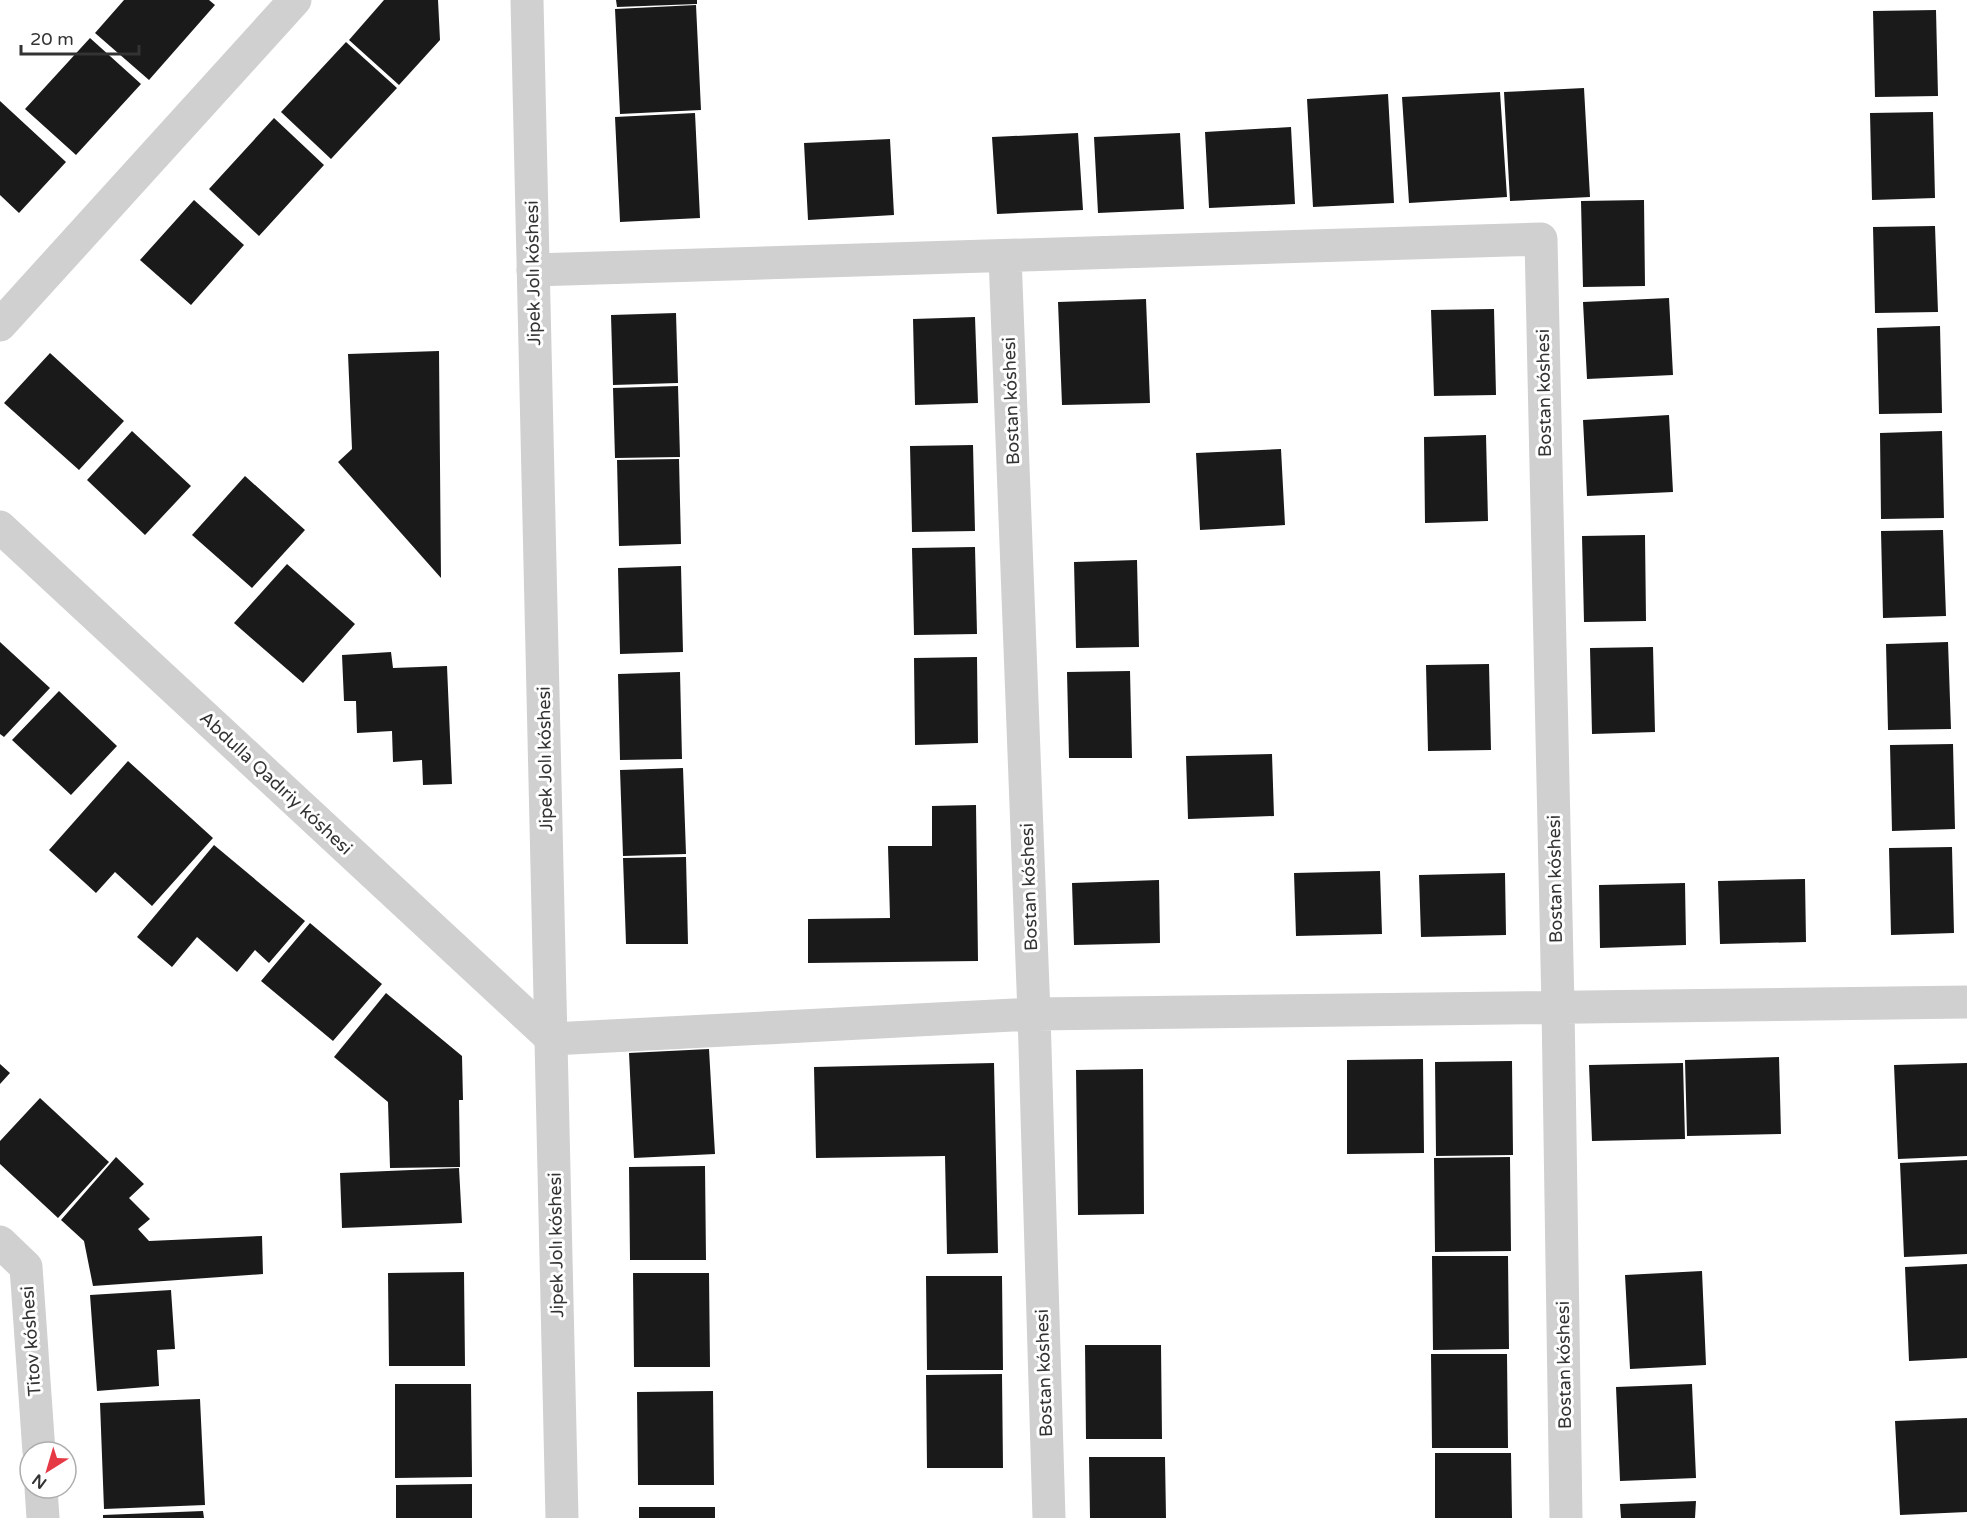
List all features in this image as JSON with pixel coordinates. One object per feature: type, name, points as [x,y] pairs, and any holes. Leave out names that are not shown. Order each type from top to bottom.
[{"type":"street","points":[[0,325],[295,0]]},
{"type":"street","name":"Jipek Jolı kóshesi","points":[[527,0],[562,1518]]},
{"type":"street","name":"Bostan kóshesi","points":[[1049,1518],[1034,1014],[1005,256],[1541,239],[1558,1007],[1566,1518]]},
{"type":"street","points":[[533,270],[1005,256]]},
{"type":"street","name":"Abdulla Qadıriy kóshesi","points":[[0,527],[552,1040]]},
{"type":"street","points":[[552,1040],[1034,1014],[1967,1002]]},
{"type":"street","name":"Titov kóshesi","points":[[0,1242],[26,1267],[38,1440]]},
{"type":"street","points":[[42,1500],[43,1518]]},
{"type":"building","points":[[124,0],[209,0],[215,5],[149,80],[95,33]]},
{"type":"building","points":[[384,0],[438,0],[440,40],[399,85],[349,40]]},
{"type":"building","points":[[616,0],[697,0],[697,4],[617,7]]},
{"type":"building","points":[[696,5],[701,110],[620,114],[615,9]]},
{"type":"building","points":[[1936,10],[1938,96],[1875,97],[1873,11]]},
{"type":"building","points":[[90,38],[141,84],[76,155],[25,109]]},
{"type":"building","points":[[346,42],[397,88],[331,159],[281,112]]},
{"type":"building","points":[[1584,88],[1590,197],[1510,201],[1504,92]]},
{"type":"building","points":[[1500,92],[1507,197],[1409,203],[1402,97]]},
{"type":"building","points":[[1388,94],[1394,203],[1313,207],[1307,99]]},
{"type":"building","points":[[0,101],[66,162],[19,213],[0,195]]},
{"type":"building","points":[[1933,112],[1935,198],[1872,200],[1870,113]]},
{"type":"building","points":[[695,113],[700,218],[620,222],[615,117]]},
{"type":"building","points":[[274,118],[324,165],[259,236],[209,189]]},
{"type":"building","points":[[1291,127],[1295,204],[1209,208],[1205,132]]},
{"type":"building","points":[[1078,133],[1083,210],[997,214],[992,137]]},
{"type":"building","points":[[1180,133],[1184,209],[1098,213],[1094,137]]},
{"type":"building","points":[[890,139],[894,215],[808,220],[804,143]]},
{"type":"building","points":[[194,200],[244,245],[191,305],[140,260]]},
{"type":"building","points":[[1644,200],[1645,286],[1583,287],[1581,201]]},
{"type":"building","points":[[1935,226],[1938,312],[1875,313],[1873,227]]},
{"type":"building","points":[[1669,298],[1673,375],[1587,379],[1583,302]]},
{"type":"building","points":[[1146,299],[1150,403],[1062,405],[1058,302]]},
{"type":"building","points":[[1494,309],[1496,395],[1434,396],[1431,310]]},
{"type":"building","points":[[676,313],[678,383],[613,385],[611,315]]},
{"type":"building","points":[[975,317],[978,403],[915,405],[913,319]]},
{"type":"building","points":[[1940,326],[1942,413],[1879,414],[1877,328]]},
{"type":"building","points":[[439,351],[441,578],[338,462],[352,449],[348,354]]},
{"type":"building","points":[[50,353],[124,421],[79,470],[4,403]]},
{"type":"building","points":[[678,386],[680,457],[615,458],[613,388]]},
{"type":"building","points":[[1669,415],[1673,492],[1587,496],[1583,420]]},
{"type":"building","points":[[132,431],[191,486],[145,535],[87,480]]},
{"type":"building","points":[[1942,431],[1944,518],[1881,519],[1880,433]]},
{"type":"building","points":[[1486,435],[1488,521],[1425,523],[1424,437]]},
{"type":"building","points":[[973,445],[975,531],[912,532],[910,446]]},
{"type":"building","points":[[1281,449],[1285,525],[1200,530],[1196,453]]},
{"type":"building","points":[[679,459],[681,544],[619,546],[617,460]]},
{"type":"building","points":[[245,476],[305,530],[252,588],[192,535]]},
{"type":"building","points":[[1943,530],[1946,616],[1883,618],[1881,531]]},
{"type":"building","points":[[1645,535],[1646,621],[1584,622],[1582,536]]},
{"type":"building","points":[[975,547],[977,634],[914,635],[912,548]]},
{"type":"building","points":[[1137,560],[1139,647],[1076,648],[1074,562]]},
{"type":"building","points":[[287,564],[355,624],[303,683],[234,623]]},
{"type":"building","points":[[681,566],[683,652],[620,654],[618,568]]},
{"type":"building","points":[[0,642],[50,688],[4,737],[0,734]]},
{"type":"building","points":[[1948,642],[1951,729],[1888,730],[1886,644]]},
{"type":"building","points":[[1653,647],[1655,732],[1592,734],[1590,648]]},
{"type":"building","points":[[391,652],[393,668],[447,666],[452,784],[423,785],[422,760],[393,762],[392,731],[357,733],[356,701],[344,701],[342,655]]},
{"type":"building","points":[[977,657],[978,743],[915,745],[914,658]]},
{"type":"building","points":[[1489,664],[1491,750],[1428,751],[1426,665]]},
{"type":"building","points":[[1130,671],[1132,758],[1069,758],[1067,672]]},
{"type":"building","points":[[680,672],[682,759],[620,760],[618,674]]},
{"type":"building","points":[[59,691],[117,746],[71,795],[12,740]]},
{"type":"building","points":[[1953,744],[1955,829],[1892,831],[1890,745]]},
{"type":"building","points":[[1272,754],[1274,816],[1188,819],[1186,756]]},
{"type":"building","points":[[128,761],[213,838],[152,906],[115,872],[96,893],[49,850]]},
{"type":"building","points":[[683,768],[686,854],[623,856],[620,770]]},
{"type":"building","points":[[976,805],[978,961],[808,963],[808,919],[890,918],[888,846],[932,846],[932,806]]},
{"type":"building","points":[[214,845],[305,921],[269,963],[255,950],[237,972],[197,937],[172,967],[137,937]]},
{"type":"building","points":[[1952,847],[1954,933],[1891,935],[1889,848]]},
{"type":"building","points":[[686,857],[688,944],[626,944],[623,858]]},
{"type":"building","points":[[1380,871],[1382,934],[1296,936],[1294,873]]},
{"type":"building","points":[[1505,873],[1506,935],[1421,937],[1419,875]]},
{"type":"building","points":[[1805,879],[1806,942],[1720,944],[1718,881]]},
{"type":"building","points":[[1159,880],[1160,943],[1074,945],[1072,883]]},
{"type":"building","points":[[1685,883],[1686,945],[1600,948],[1599,885]]},
{"type":"building","points":[[310,923],[382,984],[333,1041],[261,981]]},
{"type":"building","points":[[386,993],[462,1056],[463,1100],[459,1100],[460,1167],[390,1168],[388,1102],[334,1057]]},
{"type":"building","points":[[709,1049],[715,1154],[634,1158],[629,1053]]},
{"type":"building","points":[[1779,1057],[1781,1134],[1687,1136],[1685,1060]]},
{"type":"building","points":[[1423,1059],[1424,1153],[1347,1154],[1347,1060]]},
{"type":"building","points":[[1512,1061],[1513,1155],[1436,1156],[1435,1062]]},
{"type":"building","points":[[994,1063],[998,1253],[947,1254],[945,1156],[816,1158],[814,1067]]},
{"type":"building","points":[[1683,1063],[1685,1139],[1592,1141],[1589,1065]]},
{"type":"building","points":[[1967,1063],[1967,1156],[1898,1159],[1894,1065]]},
{"type":"building","points":[[0,1064],[10,1073],[0,1084]]},
{"type":"building","points":[[1143,1069],[1144,1214],[1078,1215],[1076,1070]]},
{"type":"building","points":[[40,1098],[109,1162],[58,1218],[0,1164],[0,1141]]},
{"type":"building","points":[[116,1157],[144,1184],[129,1198],[150,1219],[138,1229],[149,1241],[262,1236],[263,1274],[93,1286],[84,1241],[61,1220]]},
{"type":"building","points":[[1510,1157],[1511,1251],[1435,1252],[1434,1158]]},
{"type":"building","points":[[1967,1160],[1967,1254],[1904,1257],[1900,1163]]},
{"type":"building","points":[[705,1166],[706,1260],[630,1260],[629,1167]]},
{"type":"building","points":[[459,1168],[462,1223],[342,1228],[340,1173]]},
{"type":"building","points":[[1432,1256],[1508,1256],[1509,1349],[1433,1350]]},
{"type":"building","points":[[1967,1264],[1967,1358],[1909,1361],[1905,1267]]},
{"type":"building","points":[[1702,1271],[1706,1365],[1630,1369],[1625,1275]]},
{"type":"building","points":[[464,1272],[465,1366],[389,1366],[388,1273]]},
{"type":"building","points":[[633,1273],[709,1273],[710,1367],[634,1367]]},
{"type":"building","points":[[926,1276],[1002,1276],[1003,1370],[927,1370]]},
{"type":"building","points":[[171,1290],[175,1349],[157,1350],[159,1386],[97,1391],[90,1295]]},
{"type":"building","points":[[1085,1345],[1161,1345],[1162,1439],[1086,1439]]},
{"type":"building","points":[[1431,1354],[1507,1354],[1508,1448],[1432,1448]]},
{"type":"building","points":[[1002,1374],[1003,1468],[927,1468],[926,1375]]},
{"type":"building","points":[[395,1384],[471,1384],[472,1477],[395,1478]]},
{"type":"building","points":[[1692,1384],[1696,1478],[1620,1481],[1616,1387]]},
{"type":"building","points":[[713,1391],[714,1485],[638,1485],[637,1392]]},
{"type":"building","points":[[200,1399],[205,1505],[104,1509],[100,1403]]},
{"type":"building","points":[[1967,1418],[1967,1512],[1900,1515],[1895,1421]]},
{"type":"building","points":[[1435,1453],[1511,1453],[1512,1518],[1435,1518]]},
{"type":"building","points":[[1089,1457],[1165,1457],[1166,1518],[1090,1518]]},
{"type":"building","points":[[472,1484],[472,1518],[396,1518],[396,1485]]},
{"type":"building","points":[[1696,1501],[1695,1518],[1621,1518],[1620,1504]]},
{"type":"building","points":[[639,1507],[715,1507],[715,1518],[639,1518]]},
{"type":"building","points":[[203,1511],[204,1518],[103,1518],[103,1515]]}]
